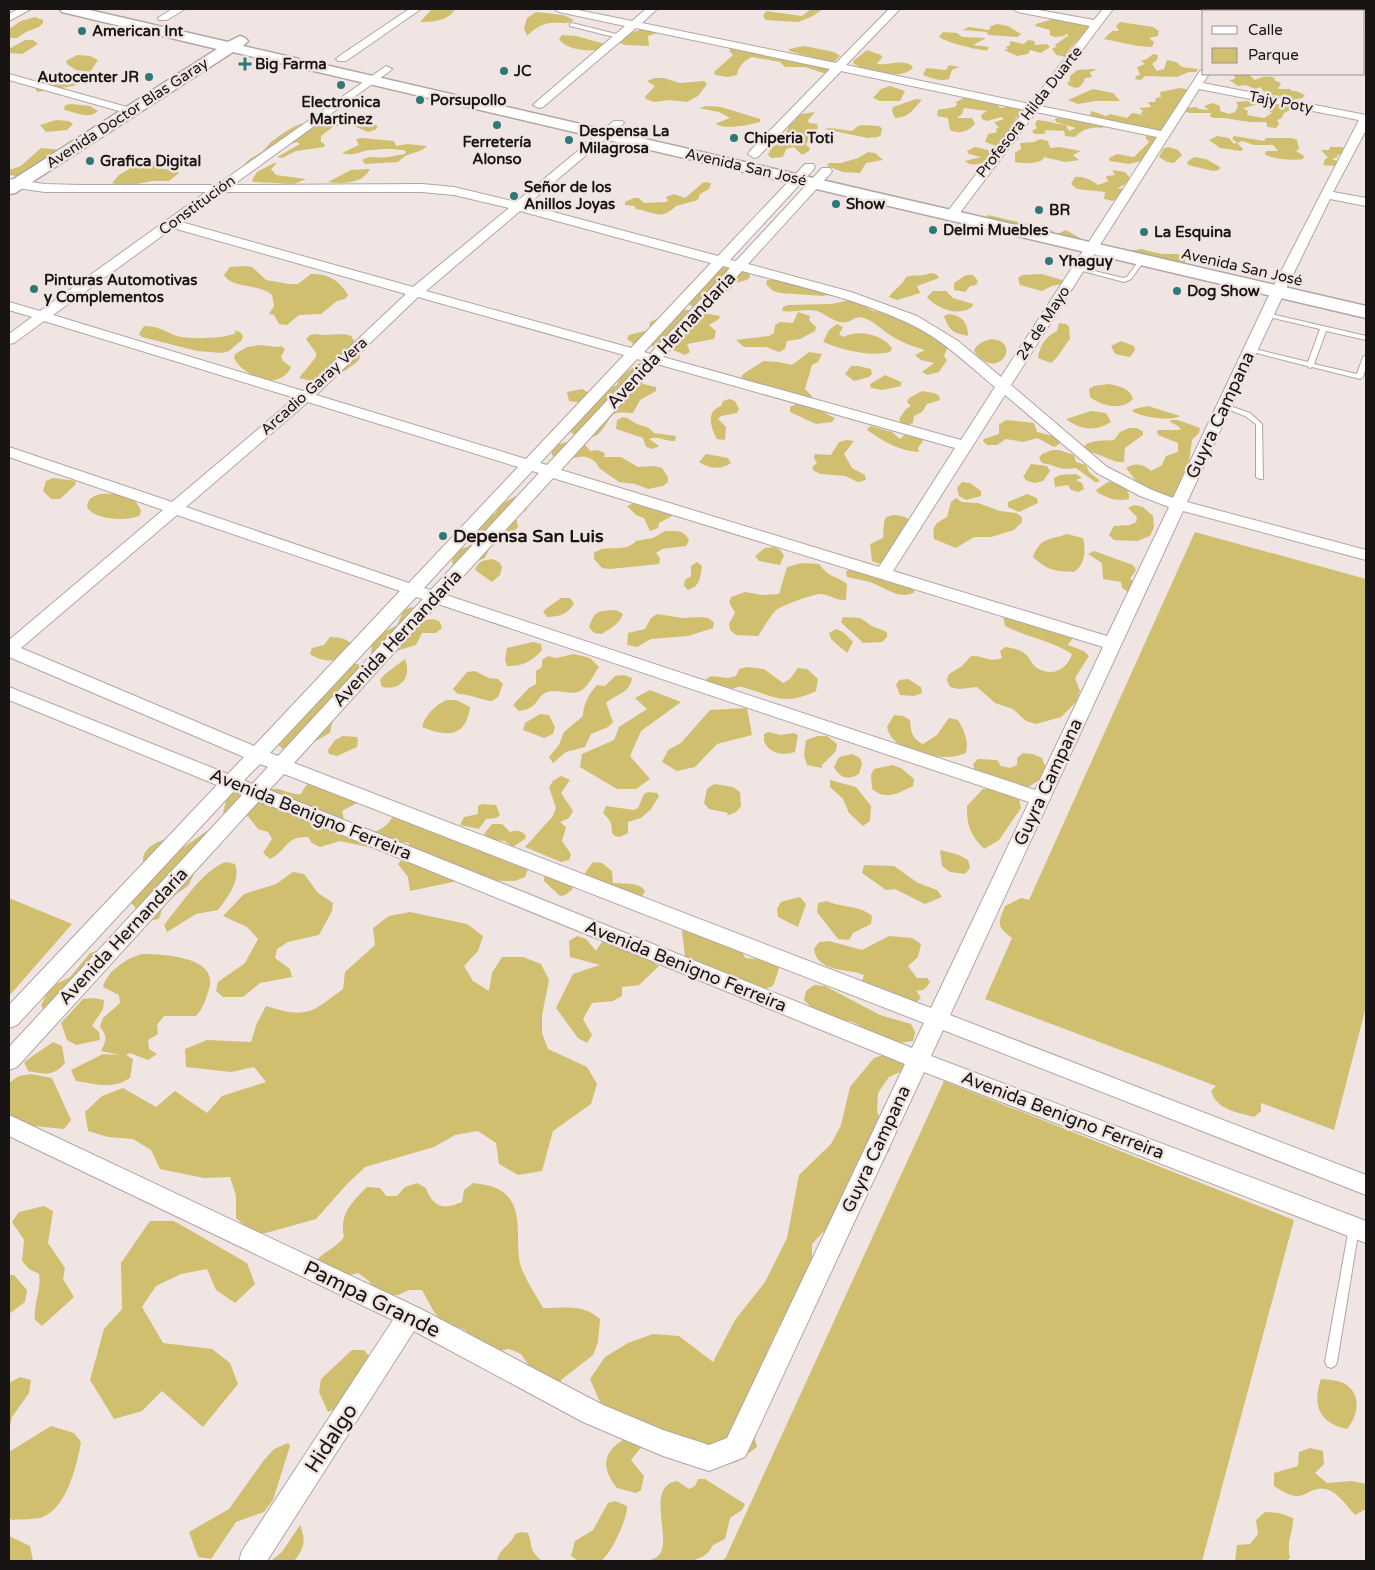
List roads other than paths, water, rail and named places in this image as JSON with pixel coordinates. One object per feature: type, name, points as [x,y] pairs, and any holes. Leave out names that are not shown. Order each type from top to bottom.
[{"type":"street","points":[[9,18],[26,9]]},
{"type":"street","name":"Avenida San José","points":[[67,9],[604,134],[803,173],[1282,284],[1366,312]]},
{"type":"street","name":"Avenida San José","points":[[123,9],[754,154],[803,173]]},
{"type":"street","points":[[163,18],[180,9]]},
{"type":"street","points":[[342,59],[416,9]]},
{"type":"street","points":[[559,9],[1164,135]]},
{"type":"street","points":[[539,105],[632,24],[652,9]]},
{"type":"street","points":[[754,154],[895,9]]},
{"type":"street","points":[[1018,9],[1096,24]]},
{"type":"street","name":"Profesora Hilda Duarte","points":[[955,208],[1108,9]]},
{"type":"street","name":"Avenida Doctor Blas Garay","points":[[11,186],[246,37]]},
{"type":"street","name":"Constitución","points":[[9,340],[386,70]]},
{"type":"street","name":"24 de Mayo","points":[[882,573],[1203,75]]},
{"type":"street","points":[[9,77],[130,111]]},
{"type":"street","name":"Tajy Poty","points":[[1196,85],[1366,119]]},
{"type":"street","name":"Guyra Campana","points":[[736,1448],[1267,315],[1326,194],[1366,119]]},
{"type":"street","name":"Arcadio Garay Vera","points":[[9,650],[305,396],[415,293],[618,123]]},
{"type":"street","name":"Avenida Hernandaria","points":[[9,1019],[803,173]]},
{"type":"street","name":"Avenida Hernandaria","points":[[9,1061],[821,177]]},
{"type":"street","points":[[11,186],[81,189],[222,187],[422,188],[454,192],[519,206],[846,295],[912,319],[953,344],[1102,470],[1146,493],[1178,505],[1366,555]]},
{"type":"street","points":[[1326,194],[1366,202]]},
{"type":"street","points":[[172,224],[964,446]]},
{"type":"street","name":"Avenida San José","points":[[1096,241],[1142,260],[1282,284],[1366,295]]},
{"type":"street","points":[[9,306],[1113,644]]},
{"type":"street","points":[[9,452],[434,598],[1040,800]]},
{"type":"street","name":"Avenida Benigno Ferreira","points":[[9,650],[281,765],[1366,1185]]},
{"type":"street","name":"Avenida Benigno Ferreira","points":[[9,692],[918,1060],[1360,1230]]},
{"type":"street","name":"Pampa Grande","points":[[9,1125],[410,1316],[592,1413],[663,1443],[709,1458],[736,1448]]},
{"type":"street","name":"Hidalgo","points":[[252,1561],[410,1316]]},
{"type":"lane","points":[[572,26],[618,36]]},
{"type":"lane","points":[[1078,269],[1124,280],[1129,278],[1142,260]]},
{"type":"lane","points":[[1267,315],[1366,338]]},
{"type":"lane","points":[[1310,366],[1324,328]]},
{"type":"lane","points":[[1251,350],[1363,378],[1366,357]]},
{"type":"lane","points":[[1224,406],[1246,413],[1255,418],[1259,424],[1260,476]]},
{"type":"lane","points":[[1331,1362],[1360,1230]]},
{"type":"place","name":"American Int","points":[[82,31]]},
{"type":"place","name":"Big Farma","points":[[245,64]]},
{"type":"place","name":"JC","points":[[504,71]]},
{"type":"place","name":"Autocenter JR","points":[[149,77]]},
{"type":"place","name":"Electronica Martinez","points":[[341,85]]},
{"type":"place","name":"Porsupollo","points":[[420,100]]},
{"type":"place","name":"Ferretería Alonso","points":[[497,125]]},
{"type":"place","name":"Chiperia Toti","points":[[734,138]]},
{"type":"place","name":"Despensa La Milagrosa","points":[[569,140]]},
{"type":"place","name":"Grafica Digital","points":[[90,161]]},
{"type":"place","name":"Señor de los Anillos Joyas","points":[[514,196]]},
{"type":"place","name":"Show","points":[[836,204]]},
{"type":"place","name":"BR","points":[[1039,210]]},
{"type":"place","name":"Delmi Muebles","points":[[933,230]]},
{"type":"place","name":"La Esquina","points":[[1144,232]]},
{"type":"place","name":"Yhaguy","points":[[1049,261]]},
{"type":"place","name":"Pinturas Automotivas y Complementos","points":[[34,289]]},
{"type":"place","name":"Dog Show","points":[[1177,291]]},
{"type":"place","name":"Depensa San Luis","points":[[443,536]]}]
